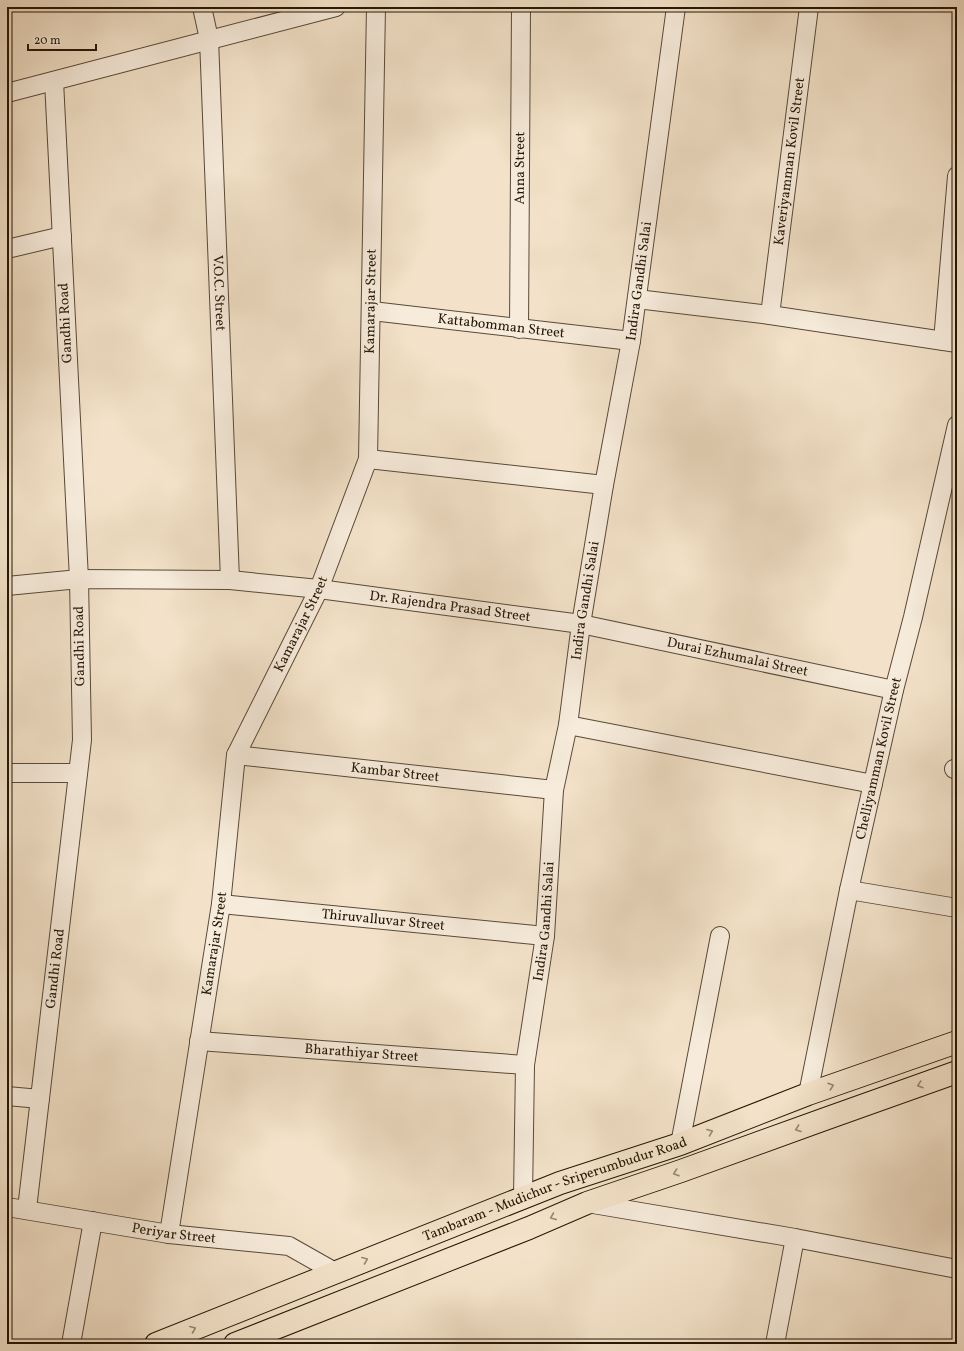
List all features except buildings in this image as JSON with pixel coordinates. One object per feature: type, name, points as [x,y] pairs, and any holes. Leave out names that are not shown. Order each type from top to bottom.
[{"type":"main road","name":"Tambaram - Mudichur - Sriperumbudur Road","points":[[156,1344],[560,1183],[680,1144],[808,1094],[957,1042]]},
{"type":"main road","name":"Tambaram - Mudichur - Sriperumbudur Road","points":[[235,1344],[529,1228],[587,1203],[682,1171],[957,1072]]},
{"type":"main road","points":[[523,1197],[529,1228]]},
{"type":"main road","points":[[335,1272],[352,1297]]},
{"type":"street","name":"V.O.C. Street","points":[[202,7],[209,39],[230,580]]},
{"type":"street","points":[[7,93],[336,7]]},
{"type":"street","name":"Kamarajar Street","points":[[169,1234],[221,904],[236,756],[319,589],[368,460],[372,311],[376,7]]},
{"type":"street","name":"Anna Street","points":[[519,329],[521,7]]},
{"type":"street","name":"Indira Gandhi Salai","points":[[523,1197],[525,1065],[546,936],[554,790],[568,725],[581,624],[604,485],[631,341],[676,7]]},
{"type":"street","name":"Kaveriyamman Kovil Street","points":[[770,315],[809,7]]},
{"type":"street","name":"Gandhi Road","points":[[27,1209],[82,740],[79,579],[54,81]]},
{"type":"street","points":[[637,299],[770,315],[950,342],[957,176]]},
{"type":"street","points":[[7,249],[62,236]]},
{"type":"street","name":"Kattabomman Street","points":[[372,311],[631,341]]},
{"type":"street","name":"Chelliyamman Kovil Street","points":[[808,1094],[849,890],[894,690],[913,617],[957,425]]},
{"type":"street","points":[[368,460],[604,485]]},
{"type":"street","name":"Dr. Rajendra Prasad Street","points":[[7,586],[79,579],[230,580],[319,589],[581,624]]},
{"type":"street","name":"Durai Ezhumalai Street","points":[[581,624],[894,690]]},
{"type":"street","points":[[568,725],[873,784]]},
{"type":"street","name":"Kambar Street","points":[[236,756],[554,790]]},
{"type":"street","points":[[7,773],[78,773]]},
{"type":"street","points":[[849,890],[957,908]]},
{"type":"street","name":"Thiruvalluvar Street","points":[[221,904],[546,936]]},
{"type":"street","points":[[680,1144],[720,936]]},
{"type":"street","name":"Bharathiyar Street","points":[[199,1041],[525,1065]]},
{"type":"street","points":[[7,1096],[40,1099]]},
{"type":"street","points":[[587,1203],[795,1238],[957,1269]]},
{"type":"street","name":"Periyar Street","points":[[7,1206],[169,1234],[289,1246],[335,1272]]},
{"type":"street","points":[[71,1344],[93,1221]]},
{"type":"street","points":[[775,1344],[795,1238]]}]
